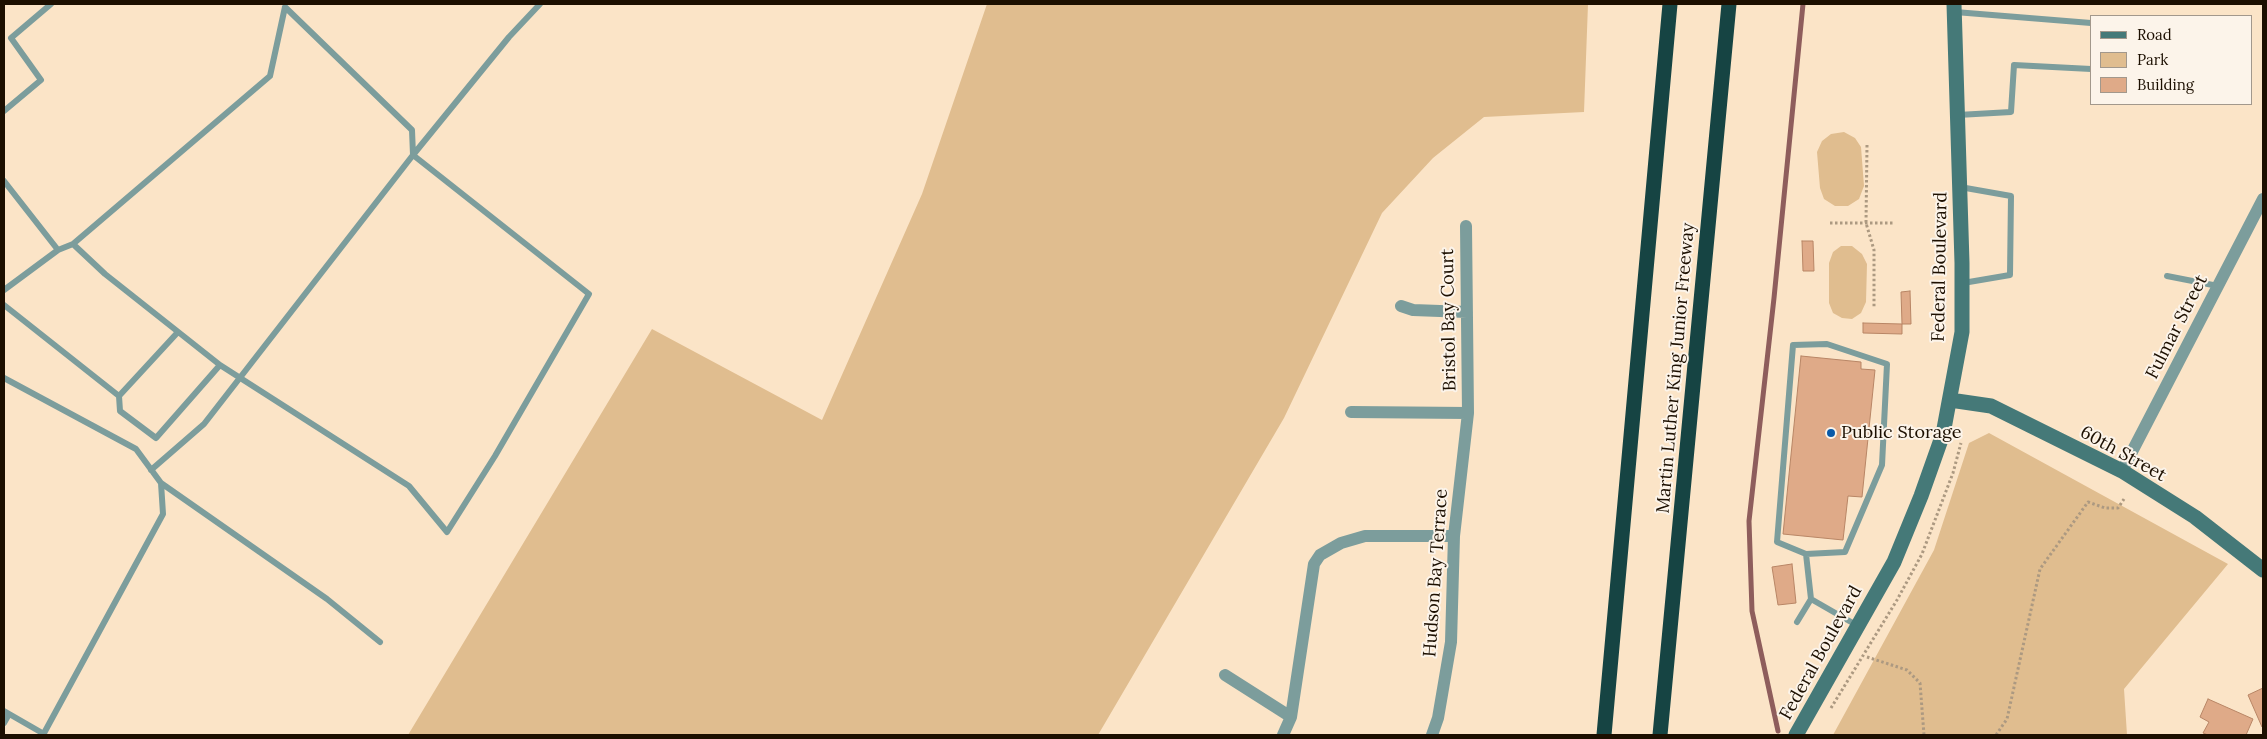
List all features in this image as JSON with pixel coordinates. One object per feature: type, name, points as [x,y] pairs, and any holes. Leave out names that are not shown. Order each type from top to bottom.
[{"type":"highway","points":[[1604,735],[1670,4]]},
{"type":"highway","name":"Martin Luther King Junior Freeway","points":[[1660,735],[1729,4]]},
{"type":"main road","name":"Federal Boulevard","points":[[1797,734],[1894,562],[1909,528],[1943,434],[1962,332],[1960,187],[1954,8]]},
{"type":"main road","name":"60th Street","points":[[1950,400],[1991,406],[2122,471],[2195,517],[2263,570]]},
{"type":"street","name":"Fulmar Street","points":[[2122,471],[2263,199]]},
{"type":"street","name":"Bristol Bay Court","points":[[1466,226],[1468,413]]},
{"type":"street","points":[[1401,306],[1413,310],[1467,312]]},
{"type":"street","points":[[1351,412],[1468,413]]},
{"type":"street","name":"Hudson Bay Terrace","points":[[1432,735],[1438,718],[1451,642],[1454,536],[1468,413]]},
{"type":"street","points":[[1283,735],[1291,717],[1314,564],[1320,555],[1341,543],[1365,536],[1454,536]]},
{"type":"street","points":[[1225,675],[1291,717]]},
{"type":"lane","points":[[4,111],[41,80],[11,38],[51,4]]},
{"type":"lane","points":[[151,470],[204,424],[413,155],[509,38],[540,4]]},
{"type":"lane","points":[[4,290],[58,250],[73,244],[270,76],[284,7],[412,130],[413,155],[590,294],[495,456],[447,532],[410,486],[220,364],[105,274],[73,244]]},
{"type":"lane","points":[[1954,8],[2090,23]]},
{"type":"lane","points":[[1958,115],[2010,112],[2014,65],[2090,70]]},
{"type":"lane","points":[[4,181],[58,250]]},
{"type":"lane","points":[[1960,187],[2011,196],[2010,275],[1962,283]]},
{"type":"lane","points":[[2167,276],[2218,286]]},
{"type":"lane","points":[[4,305],[119,396]]},
{"type":"lane","points":[[178,332],[119,396],[120,411],[156,438],[220,364]]},
{"type":"lane","points":[[1793,344],[1827,344],[1887,364],[1882,465],[1845,552],[1806,554],[1777,542],[1793,344]]},
{"type":"lane","points":[[4,378],[136,450],[162,483],[327,599],[380,642]]},
{"type":"lane","points":[[4,722],[6,712],[43,734],[163,514],[162,483]]},
{"type":"lane","points":[[1798,622],[1811,599],[1806,554]]},
{"type":"lane","points":[[1811,599],[1858,626]]},
{"type":"path","points":[[1868,145],[1866,223],[1874,250],[1874,307]]},
{"type":"path","points":[[1830,223],[1894,223]]},
{"type":"path","points":[[1996,735],[2007,719],[2040,569],[2088,502],[2105,508],[2118,508],[2124,499]]},
{"type":"path","points":[[1867,657],[1907,670],[1920,683],[1924,735]]},
{"type":"green space","points":[[987,4],[1588,4],[1584,112],[1484,117],[1433,158],[1382,213],[1284,418],[1098,735],[408,735],[652,329],[822,420],[922,194]]},
{"type":"green space","points":[[1844,132],[1855,138],[1861,147],[1864,186],[1859,199],[1848,206],[1835,206],[1824,199],[1820,188],[1817,152],[1822,141],[1831,134]]},
{"type":"green space","points":[[1841,246],[1852,246],[1862,254],[1867,264],[1866,302],[1861,313],[1852,319],[1842,318],[1833,313],[1829,303],[1829,263],[1833,252]]},
{"type":"green space","points":[[1989,433],[2228,564],[2124,689],[2127,735],[1833,735],[1934,550],[1969,443]]},
{"type":"building","points":[[1802,241],[1813,241],[1814,271],[1803,271]]},
{"type":"building","points":[[1910,291],[1911,324],[1902,324],[1901,292]]},
{"type":"building","points":[[1863,323],[1902,324],[1902,334],[1863,333]]},
{"type":"building","name":"Public Storage","points":[[1801,356],[1861,362],[1861,369],[1875,370],[1862,497],[1848,496],[1843,540],[1783,534]]},
{"type":"building","points":[[1792,564],[1796,603],[1778,605],[1772,567]]},
{"type":"building","points":[[2263,688],[2263,726],[2262,727],[2248,695]]},
{"type":"building","points":[[2208,699],[2253,719],[2246,735],[2208,735],[2203,733],[2209,722],[2200,717]]},
{"type":"waterway","points":[[1778,731],[1752,611],[1749,521],[1774,298],[1803,4]]},
{"type":"place","name":"Public Storage","points":[[1831,433]]}]
